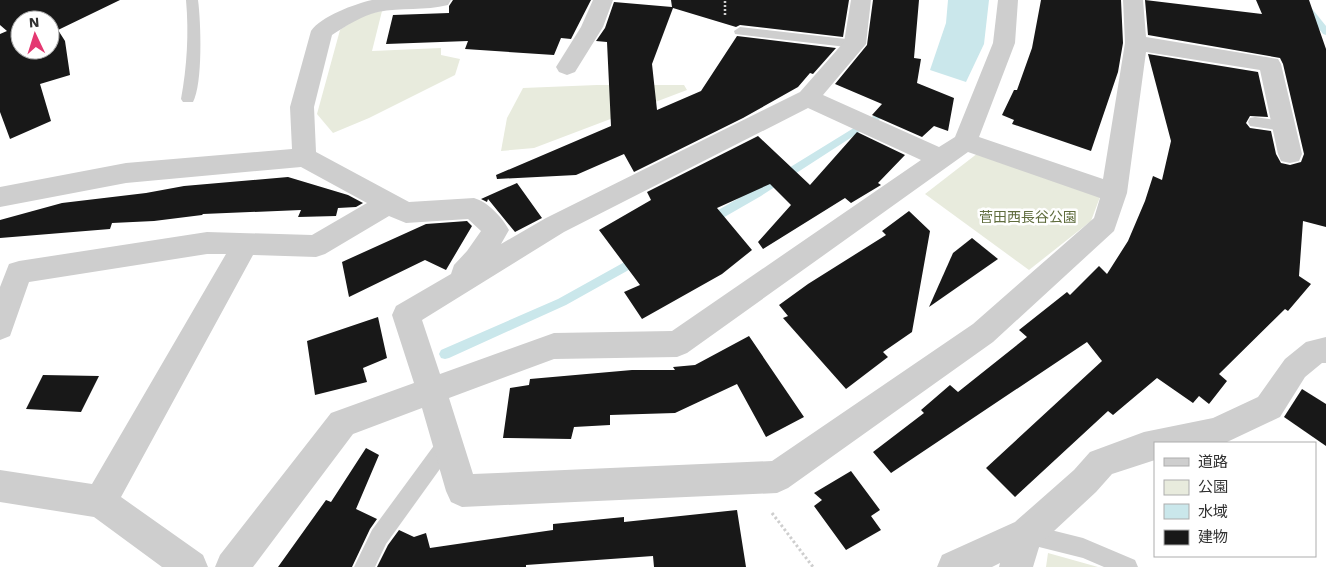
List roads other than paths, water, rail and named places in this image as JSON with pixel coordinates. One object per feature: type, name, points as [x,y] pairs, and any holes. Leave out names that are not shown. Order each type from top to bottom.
[{"type":"street","points":[[304,157],[302,107],[322,32],[352,13],[368,8],[384,4],[441,0]]},
{"type":"street","points":[[567,67],[592,27],[602,0]]},
{"type":"street","points":[[861,0],[855,44],[808,98],[555,225],[406,316],[448,442],[462,491],[777,477],[983,333],[1105,224],[1114,193],[1136,43],[1133,0]]},
{"type":"street","points":[[232,567],[342,423],[554,346],[677,344],[965,142],[1004,43],[1008,0]]},
{"type":"street","points":[[1136,43],[1270,64],[1290,154]]},
{"type":"street","points":[[808,98],[940,158]]},
{"type":"street","points":[[965,142],[1114,193]]},
{"type":"street","points":[[0,197],[126,173],[304,157],[406,213],[474,208],[496,230],[477,259],[448,291]]},
{"type":"street","points":[[0,327],[19,272],[207,243],[316,246],[387,204]]},
{"type":"street","points":[[100,502],[246,244]]},
{"type":"street","points":[[1167,442],[1216,432],[1268,407],[1295,368],[1316,351],[1326,350]]},
{"type":"street","points":[[954,567],[1027,534],[1101,464],[1144,447],[1154,445]]},
{"type":"street","points":[[0,486],[100,502],[191,567]]},
{"type":"street","points":[[1016,567],[1027,534]]},
{"type":"lane","points":[[188,99],[192,76],[194,19],[192,0]]},
{"type":"lane","points":[[740,30],[855,44]]},
{"type":"lane","points":[[1255,122],[1284,126]]},
{"type":"lane","points":[[364,567],[379,536],[448,442]]},
{"type":"lane","points":[[1027,534],[1083,548],[1128,567]]},
{"type":"water","points":[[948,0],[989,0],[984,44],[966,82],[930,70],[946,23]]},
{"type":"waterway","points":[[1300,0],[1326,32]]},
{"type":"waterway","points":[[710,220],[757,193],[883,113]]},
{"type":"waterway","points":[[445,354],[562,302],[639,259]]},
{"type":"park label","name":"菅田西長谷公園","points":[[1028,217]]}]
